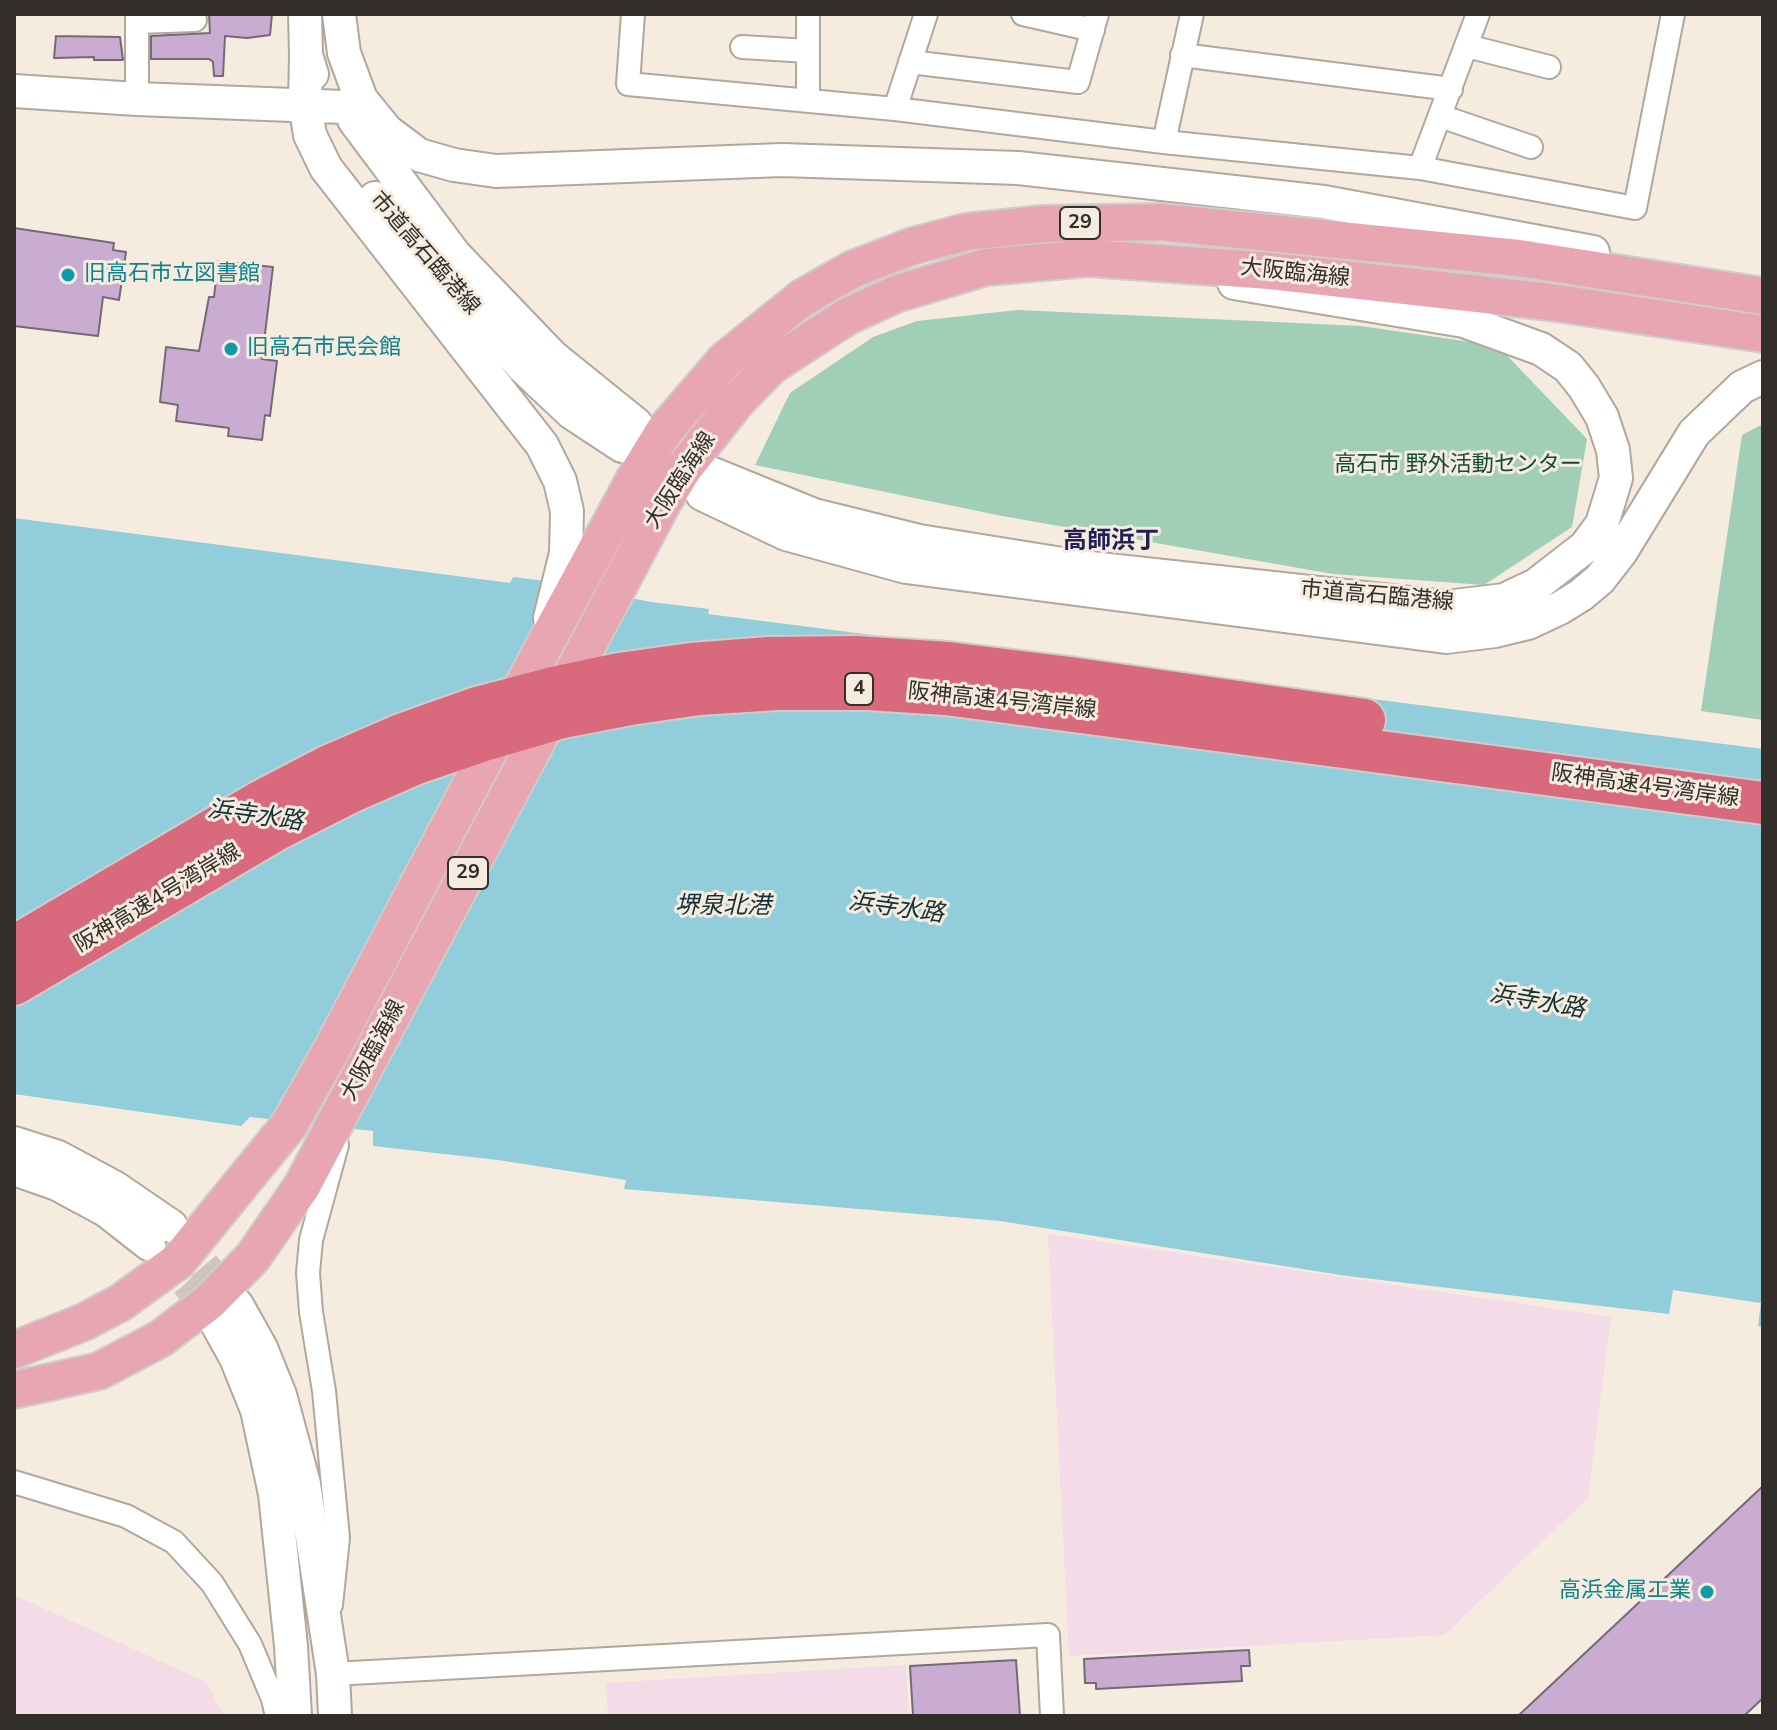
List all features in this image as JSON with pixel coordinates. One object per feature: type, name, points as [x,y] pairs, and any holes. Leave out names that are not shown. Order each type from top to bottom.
[{"type":"highway","name":"阪神高速4号湾岸線","points":[[14,947],[260,802],[327,767],[401,735],[477,708],[553,688],[619,674],[691,664],[769,658],[856,657],[948,663],[1763,774]]},
{"type":"highway","name":"阪神高速4号湾岸線","points":[[14,984],[277,829],[401,770],[487,739],[562,717],[699,694],[777,689],[868,689],[946,694],[1763,803]]},
{"type":"main road","name":"大阪臨海線","points":[[14,1350],[84,1322],[120,1303],[178,1261],[289,1125],[536,661],[559,607],[664,431],[725,360],[802,298],[853,269],[913,246],[953,236],[1043,224],[1161,222],[1519,258],[1763,296]]},
{"type":"main road","name":"大阪臨海線","points":[[14,1390],[99,1371],[160,1339],[209,1302],[253,1257],[336,1132],[351,1094],[684,468],[736,402],[771,366],[848,316],[896,294],[986,267],[1089,258],[1270,271],[1550,302],[1763,334]]},
{"type":"street","points":[[305,14],[306,55],[322,105],[310,135],[326,168],[542,445],[560,481],[567,511],[566,553],[559,607]]},
{"type":"street","name":"市道高石臨港線","points":[[328,14],[331,54],[322,105],[455,255],[629,435]]},
{"type":"street","points":[[339,14],[344,53],[361,99],[387,131],[419,155],[454,165],[496,171],[782,160],[1018,168],[1324,202],[1694,271],[1763,287]]},
{"type":"street","points":[[633,14],[628,84],[895,109],[1164,142],[1420,168],[1635,208],[1673,14]]},
{"type":"street","points":[[808,14],[808,100]]},
{"type":"street","points":[[895,109],[926,14]]},
{"type":"street","points":[[910,62],[1078,82],[1095,22],[1023,14]]},
{"type":"street","points":[[1164,142],[1192,14]]},
{"type":"street","points":[[1420,168],[1478,14]]},
{"type":"street","points":[[137,99],[137,18],[195,20]]},
{"type":"street","points":[[1467,46],[1549,67]]},
{"type":"street","points":[[742,47],[808,51]]},
{"type":"street","points":[[1182,55],[1451,89]]},
{"type":"street","points":[[14,91],[137,99],[322,105]]},
{"type":"street","points":[[1440,116],[1531,147]]},
{"type":"street","name":"市道高石臨港線","points":[[1089,258],[1464,321],[1541,349],[1568,367],[1602,417],[1613,450],[1616,478],[1602,524],[1585,547],[1536,585],[1504,600],[1446,607],[1081,567],[919,541],[814,515],[739,486],[707,484],[786,534],[906,567],[1446,637],[1528,623],[1581,595],[1600,579],[1621,552],[1694,433],[1742,387],[1763,377]]},
{"type":"street","points":[[330,1660],[338,1538],[326,1405],[308,1273],[311,1240],[336,1132]]},
{"type":"street","points":[[14,1143],[58,1157],[114,1187],[160,1235],[57,1184],[14,1169]]},
{"type":"street","points":[[295,1716],[275,1494],[257,1410],[236,1358],[227,1313],[261,1348],[280,1395],[304,1484],[330,1660],[335,1716]]},
{"type":"street","points":[[14,1482],[126,1516],[174,1542],[212,1583],[250,1644],[277,1716]]},
{"type":"street","points":[[330,1660],[1048,1635],[1052,1716]]},
{"type":"shaded area","points":[[1048,1234],[1611,1317],[1588,1498],[1444,1635],[1069,1656]]},
{"type":"shaded area","points":[[14,1595],[206,1682],[224,1716],[14,1716]]},
{"type":"shaded area","points":[[906,1665],[909,1716],[608,1716],[606,1683]]},
{"type":"green space","name":"高石市 野外活動センター","points":[[1018,310],[1361,326],[1498,346],[1587,439],[1572,527],[1484,585],[1333,574],[1002,516],[755,465],[790,393],[873,337],[917,321]]},
{"type":"green space","points":[[1763,424],[1763,720],[1701,711],[1742,435]]},
{"type":"water","name":"堺泉北港","points":[[14,518],[510,583],[513,577],[537,580],[651,602],[709,609],[708,614],[1763,749],[1763,1327],[1758,1326],[1761,1303],[1673,1290],[1669,1314],[1347,1276],[1000,1221],[624,1189],[626,1180],[498,1160],[373,1146],[373,1131],[250,1117],[241,1126],[14,1094]]},
{"type":"building","points":[[209,14],[272,14],[270,35],[247,38],[225,36],[223,76],[214,76],[213,62],[209,59],[151,59],[151,36],[210,33]]},
{"type":"building","points":[[56,36],[120,37],[123,60],[54,58]]},
{"type":"building","name":"旧高石市立図書館","points":[[14,228],[114,243],[113,250],[126,252],[119,300],[103,297],[98,336],[14,326]]},
{"type":"building","name":"旧高石市民会館","points":[[218,261],[273,267],[262,359],[277,361],[270,416],[265,415],[262,440],[228,436],[229,428],[176,421],[178,405],[160,402],[166,347],[199,351],[209,297],[214,297]]},
{"type":"building","name":"高浜金属工業","points":[[1763,1486],[1763,1698],[1744,1716],[1518,1716]]},
{"type":"building","points":[[1249,1650],[1250,1666],[1241,1666],[1242,1681],[1096,1689],[1096,1683],[1085,1683],[1084,1659]]},
{"type":"building","points":[[1016,1660],[1020,1716],[913,1716],[910,1666]]},
{"type":"tunnel","points":[[173,1229],[237,1305]]},
{"type":"tunnel","points":[[153,1248],[187,1283],[216,1322]]},
{"type":"place","name":"旧高石市立図書館","points":[[68,275]]},
{"type":"place","name":"旧高石市民会館","points":[[231,349]]},
{"type":"place","name":"高浜金属工業","points":[[1707,1592]]},
{"type":"district","name":"高師浜丁","points":[[1111,542]]},
{"type":"water label","name":"浜寺水路","points":[[255,817]]},
{"type":"water label","name":"浜寺水路","points":[[896,909]]},
{"type":"water label","name":"浜寺水路","points":[[1537,1003]]}]
